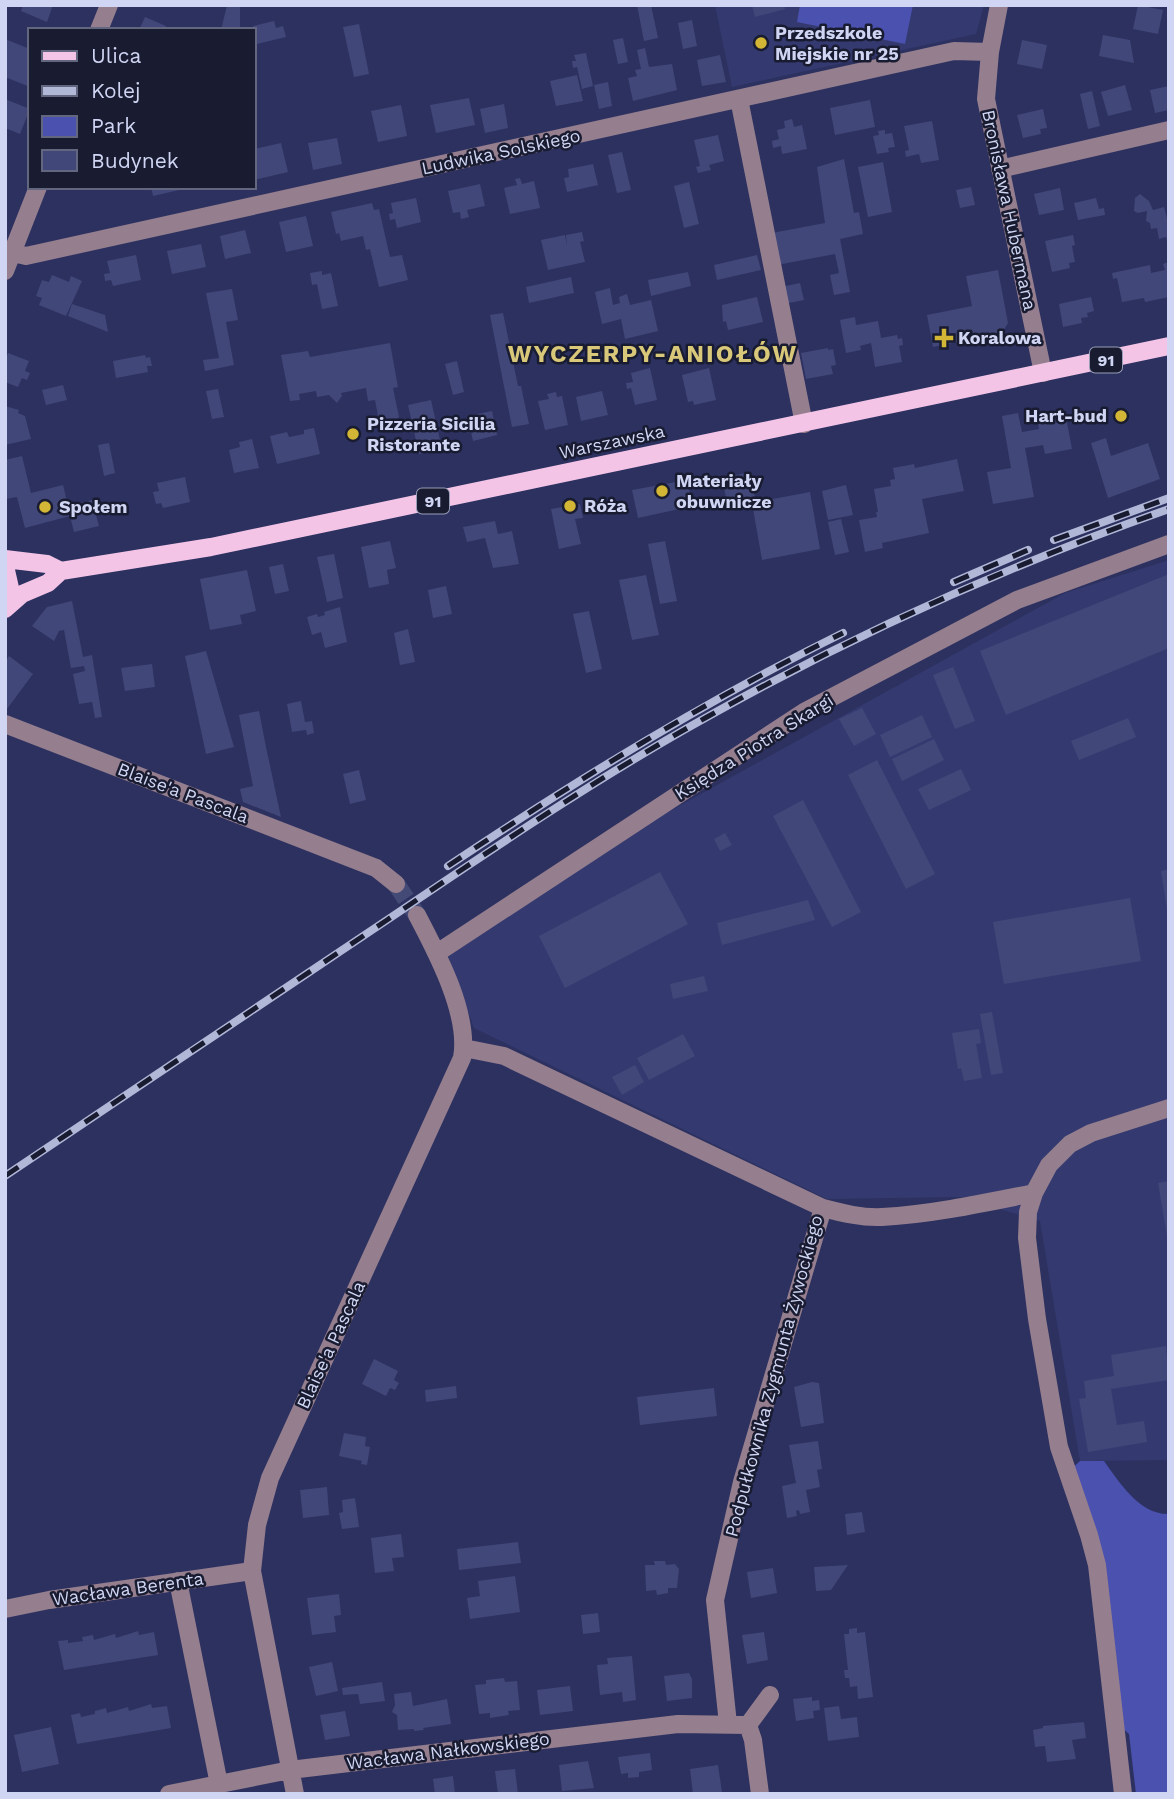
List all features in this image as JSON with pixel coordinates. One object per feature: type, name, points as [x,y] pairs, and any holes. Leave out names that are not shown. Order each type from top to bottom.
[{"type":"main road","name":"Warszawska","points":[[5,559],[47,564],[61,571],[211,547],[1169,346]]},
{"type":"main road","name":"91","points":[[5,566],[10,588],[5,609]]},
{"type":"main road","name":"Warszawska","points":[[5,609],[22,594],[48,583],[61,571]]},
{"type":"street","points":[[100,28],[109,5]]},
{"type":"street","name":"Bronisława Hubermana","points":[[999,5],[990,52],[986,99],[1043,373]]},
{"type":"street","name":"Ludwika Solskiego","points":[[13,253],[26,256],[954,51],[990,52]]},
{"type":"street","points":[[738,99],[804,424]]},
{"type":"street","points":[[1000,169],[1169,130]]},
{"type":"street","points":[[5,271],[37,189]]},
{"type":"street","name":"Księdza Piotra Skargi","points":[[437,953],[804,712],[1017,600],[1169,544]]},
{"type":"street","name":"Blaise'a Pascala","points":[[5,724],[376,868],[396,884]]},
{"type":"street","name":"Blaise'a Pascala","points":[[295,1794],[252,1571],[257,1525],[270,1478],[458,1069],[464,1048],[461,1020],[437,953],[416,915]]},
{"type":"street","name":"Podpułkownika Zygmunta Żywockiego","points":[[464,1048],[503,1056],[823,1208],[742,1482],[715,1600],[728,1724]]},
{"type":"street","points":[[1123,1794],[1097,1565],[1059,1447],[1037,1319],[1027,1238],[1028,1212],[1049,1165],[1070,1144],[1091,1133],[1169,1108]]},
{"type":"street","points":[[823,1208],[850,1215],[881,1217],[1034,1194]]},
{"type":"street","name":"Wacława Berenta","points":[[5,1609],[49,1600],[252,1571]]},
{"type":"street","points":[[178,1581],[220,1789]]},
{"type":"street","points":[[760,1794],[753,1740],[748,1725],[770,1695]]},
{"type":"street","name":"Wacława Nałkowskiego","points":[[169,1794],[220,1789],[290,1770],[678,1724],[748,1725]]},
{"type":"shaded area","points":[[715,5],[984,5],[976,34],[732,87]]},
{"type":"shaded area","points":[[1169,560],[1169,1460],[1080,1461],[1040,1221],[959,1197],[827,1199],[474,1028],[448,956],[574,864],[1065,593]]},
{"type":"green space","points":[[800,5],[913,5],[905,44],[797,22]]},
{"type":"green space","points":[[1080,1461],[1104,1461],[1131,1496],[1149,1509],[1169,1514],[1169,1794],[1136,1794],[1129,1734],[1113,1720],[1097,1565],[1068,1472]]},
{"type":"building","points":[[23,5],[53,5],[47,22],[21,11]]},
{"type":"building","points":[[227,5],[240,5],[240,28],[221,28]]},
{"type":"building","points":[[637,5],[651,5],[658,38],[644,41]]},
{"type":"building","points":[[752,5],[784,5],[785,9],[755,17]]},
{"type":"building","points":[[1138,5],[1163,10],[1158,34],[1133,29]]},
{"type":"building","points":[[145,17],[166,26],[165,28],[140,28]]},
{"type":"building","points":[[692,20],[697,46],[683,49],[678,23]]},
{"type":"building","points":[[274,21],[276,28],[283,26],[286,37],[257,44],[256,28],[253,26]]},
{"type":"building","points":[[359,24],[369,74],[354,77],[343,27]]},
{"type":"building","points":[[1103,35],[1130,40],[1134,63],[1099,56]]},
{"type":"building","points":[[623,38],[628,62],[618,64],[613,40]]},
{"type":"building","points":[[5,39],[28,48],[28,86],[5,77]]},
{"type":"building","points":[[1022,40],[1047,45],[1042,69],[1017,64]]},
{"type":"building","points":[[645,48],[649,67],[672,64],[677,90],[633,101],[628,78],[637,76],[635,70],[641,69],[637,50]]},
{"type":"building","points":[[586,53],[593,86],[582,89],[577,67],[573,68],[572,61],[576,61],[574,55]]},
{"type":"building","points":[[720,55],[726,82],[702,86],[697,60]]},
{"type":"building","points":[[577,75],[583,101],[556,106],[550,81]]},
{"type":"building","points":[[608,82],[612,106],[599,109],[594,85]]},
{"type":"building","points":[[1125,85],[1132,110],[1108,116],[1101,92]]},
{"type":"building","points":[[1169,86],[1169,110],[1155,113],[1150,90]]},
{"type":"building","points":[[1092,91],[1100,126],[1088,129],[1080,94]]},
{"type":"building","points":[[469,98],[475,125],[436,133],[430,105]]},
{"type":"building","points":[[5,99],[28,108],[20,134],[5,128]]},
{"type":"building","points":[[870,100],[875,127],[835,135],[830,108]]},
{"type":"building","points":[[504,104],[508,128],[485,133],[480,109]]},
{"type":"building","points":[[401,105],[407,136],[378,142],[371,111]]},
{"type":"building","points":[[1043,109],[1047,128],[1040,129],[1041,134],[1023,138],[1017,115]]},
{"type":"building","points":[[792,119],[794,127],[802,125],[807,149],[782,154],[781,146],[773,148],[772,141],[779,139],[777,130],[785,128],[784,121]]},
{"type":"building","points":[[932,121],[939,160],[921,163],[919,154],[906,157],[905,151],[909,150],[904,126]]},
{"type":"building","points":[[885,130],[885,134],[892,133],[895,147],[888,148],[889,152],[877,154],[873,136],[879,135],[878,131]]},
{"type":"building","points":[[718,135],[724,161],[709,165],[711,170],[698,173],[696,167],[700,166],[694,140]]},
{"type":"building","points":[[337,138],[342,164],[313,170],[308,143]]},
{"type":"building","points":[[281,143],[288,172],[256,180],[256,149]]},
{"type":"building","points":[[622,152],[631,190],[617,193],[608,155]]},
{"type":"building","points":[[844,159],[854,213],[859,212],[863,234],[840,239],[850,292],[834,295],[830,275],[839,273],[835,254],[777,265],[772,233],[825,223],[817,167]]},
{"type":"building","points":[[883,162],[892,212],[868,217],[858,167]]},
{"type":"building","points":[[593,164],[598,185],[567,192],[564,178],[569,177],[568,169]]},
{"type":"building","points":[[520,178],[522,184],[534,181],[540,208],[510,214],[504,188],[517,185],[515,179]]},
{"type":"building","points":[[689,182],[699,224],[684,228],[674,186]]},
{"type":"building","points":[[480,184],[485,206],[467,210],[469,217],[461,219],[460,212],[453,213],[448,191]]},
{"type":"building","points":[[971,187],[975,205],[960,208],[956,190]]},
{"type":"building","points":[[1060,188],[1064,210],[1039,215],[1034,194]]},
{"type":"building","points":[[151,189],[184,189],[153,196]]},
{"type":"building","points":[[1140,194],[1149,201],[1153,210],[1164,207],[1169,226],[1169,247],[1166,237],[1159,239],[1157,228],[1151,229],[1150,223],[1146,221],[1147,211],[1134,211],[1135,198]]},
{"type":"building","points":[[416,198],[421,222],[397,228],[395,219],[390,220],[389,214],[393,213],[391,203]]},
{"type":"building","points":[[1096,198],[1099,209],[1104,208],[1105,215],[1078,220],[1074,203]]},
{"type":"building","points":[[372,203],[374,210],[379,209],[390,257],[402,255],[408,280],[379,287],[370,249],[366,250],[363,236],[341,241],[339,233],[336,234],[331,212]]},
{"type":"building","points":[[306,216],[313,246],[286,252],[279,222]]},
{"type":"building","points":[[245,230],[251,253],[225,259],[220,236]]},
{"type":"building","points":[[582,232],[584,241],[580,242],[585,262],[548,270],[541,240],[565,235],[567,246],[566,235]]},
{"type":"building","points":[[1073,235],[1075,262],[1069,263],[1070,268],[1052,272],[1045,241]]},
{"type":"building","points":[[201,244],[206,267],[172,274],[167,251]]},
{"type":"building","points":[[136,255],[141,280],[113,286],[111,280],[105,281],[104,274],[110,273],[107,261]]},
{"type":"building","points":[[757,255],[761,270],[717,280],[714,265]]},
{"type":"building","points":[[1169,262],[1169,297],[1145,302],[1144,298],[1122,302],[1117,278],[1113,279],[1112,273],[1150,265],[1151,273],[1165,270],[1163,264]]},
{"type":"building","points":[[998,270],[1008,323],[1002,333],[933,347],[927,315],[972,306],[966,276]]},
{"type":"building","points":[[322,271],[322,275],[331,273],[338,306],[322,309],[317,284],[312,285],[310,273]]},
{"type":"building","points":[[688,272],[691,286],[651,296],[648,280]]},
{"type":"building","points":[[52,275],[69,282],[71,276],[82,281],[66,316],[39,305],[42,298],[36,296],[42,280],[49,282]]},
{"type":"building","points":[[571,277],[574,293],[529,303],[526,287]]},
{"type":"building","points":[[800,283],[804,300],[784,304],[781,287]]},
{"type":"building","points":[[610,288],[613,305],[620,303],[619,297],[627,294],[630,305],[651,300],[658,331],[625,339],[621,319],[602,324],[595,292]]},
{"type":"building","points":[[232,289],[238,320],[226,322],[234,365],[205,371],[203,360],[219,358],[206,293]]},
{"type":"building","points":[[757,297],[763,322],[728,330],[726,321],[723,322],[722,305]]},
{"type":"building","points":[[1091,297],[1094,311],[1087,313],[1088,317],[1081,318],[1082,323],[1063,327],[1059,304]]},
{"type":"building","points":[[72,304],[105,315],[108,332],[68,316]]},
{"type":"building","points":[[503,313],[529,424],[512,427],[490,315]]},
{"type":"building","points":[[855,317],[856,325],[878,321],[881,338],[897,335],[898,339],[902,338],[903,345],[899,346],[902,362],[875,367],[871,343],[860,346],[861,350],[846,353],[840,320]]},
{"type":"building","points":[[390,343],[398,387],[393,388],[399,417],[391,426],[379,421],[375,400],[368,401],[366,388],[341,393],[337,403],[329,395],[317,397],[316,391],[299,394],[300,400],[290,401],[281,355],[308,351],[310,357]]},
{"type":"building","points":[[833,349],[836,365],[831,366],[833,374],[806,379],[801,353]]},
{"type":"building","points":[[8,353],[29,361],[25,371],[30,373],[27,380],[22,378],[18,387],[5,382],[5,361]]},
{"type":"building","points":[[145,355],[146,358],[150,357],[152,366],[147,366],[148,372],[116,378],[113,361]]},
{"type":"building","points":[[457,361],[464,392],[453,395],[445,364]]},
{"type":"building","points":[[650,368],[657,400],[635,405],[631,388],[627,389],[626,383],[633,382],[631,373]]},
{"type":"building","points":[[709,368],[716,400],[694,405],[693,401],[688,402],[682,375]]},
{"type":"building","points":[[63,385],[67,400],[46,405],[42,390]]},
{"type":"building","points":[[218,389],[224,417],[212,419],[206,391]]},
{"type":"building","points":[[602,391],[608,415],[581,421],[576,397]]},
{"type":"building","points":[[556,392],[557,397],[562,396],[568,425],[545,430],[538,401],[549,399],[547,394]]},
{"type":"building","points":[[431,400],[442,449],[419,454],[408,405]]},
{"type":"building","points":[[5,406],[19,410],[18,413],[25,416],[31,439],[5,445]]},
{"type":"building","points":[[492,411],[497,435],[473,441],[466,425],[469,424],[468,416]]},
{"type":"building","points":[[1018,413],[1022,432],[1039,429],[1038,423],[1066,417],[1072,449],[1045,454],[1043,445],[1025,448],[1034,497],[993,504],[987,472],[1011,468],[1002,416]]},
{"type":"building","points":[[314,428],[320,454],[277,464],[270,436],[287,432],[289,437],[304,434],[304,430]]},
{"type":"building","points":[[1106,438],[1111,456],[1148,443],[1160,479],[1108,498],[1091,443]]},
{"type":"building","points":[[252,439],[259,468],[234,473],[229,450],[240,447],[239,442]]},
{"type":"building","points":[[109,443],[115,473],[104,476],[98,445]]},
{"type":"building","points":[[22,456],[31,493],[63,485],[68,506],[92,500],[99,526],[74,532],[70,516],[25,528],[17,497],[5,497],[5,460]]},
{"type":"building","points":[[957,459],[964,491],[922,499],[929,533],[882,543],[883,548],[865,552],[859,520],[877,517],[874,489],[891,486],[890,480],[895,479],[893,468],[914,464],[915,468]]},
{"type":"building","points":[[750,472],[755,497],[727,503],[722,478]]},
{"type":"building","points":[[185,477],[190,502],[163,508],[161,503],[156,504],[153,492],[159,491],[157,483]]},
{"type":"building","points":[[687,480],[693,506],[638,518],[632,490]]},
{"type":"building","points":[[846,485],[853,515],[828,520],[822,491]]},
{"type":"building","points":[[810,492],[820,549],[762,560],[752,503]]},
{"type":"building","points":[[580,504],[583,518],[575,519],[581,544],[559,549],[551,509]]},
{"type":"building","points":[[841,519],[849,552],[835,555],[828,522]]},
{"type":"building","points":[[495,521],[498,534],[512,531],[519,564],[493,568],[485,538],[467,542],[463,527]]},
{"type":"building","points":[[390,541],[396,568],[387,570],[389,584],[369,588],[361,547]]},
{"type":"building","points":[[665,541],[677,601],[660,604],[648,544]]},
{"type":"building","points":[[334,554],[343,598],[327,602],[317,557]]},
{"type":"building","points":[[283,564],[289,591],[275,594],[269,567]]},
{"type":"building","points":[[247,570],[256,611],[240,615],[242,624],[210,630],[200,579]]},
{"type":"building","points":[[1169,574],[1169,648],[1006,715],[980,651]]},
{"type":"building","points":[[646,575],[659,635],[632,640],[619,580]]},
{"type":"building","points":[[446,586],[452,614],[433,618],[428,590]]},
{"type":"building","points":[[72,601],[83,657],[92,655],[102,717],[95,718],[92,702],[79,704],[73,674],[85,671],[84,666],[71,668],[64,630],[59,631],[54,641],[32,626],[47,607]]},
{"type":"building","points":[[340,607],[347,642],[325,648],[321,632],[312,635],[307,617],[325,615],[324,612]]},
{"type":"building","points":[[589,611],[602,669],[586,673],[573,614]]},
{"type":"building","points":[[408,629],[415,662],[400,665],[394,633]]},
{"type":"building","points":[[206,651],[234,747],[206,754],[185,656]]},
{"type":"building","points":[[9,656],[33,674],[7,709],[5,662]]},
{"type":"building","points":[[152,664],[155,687],[125,691],[121,668]]},
{"type":"building","points":[[953,667],[975,721],[955,729],[933,675]]},
{"type":"building","points":[[301,701],[305,722],[312,721],[314,733],[307,735],[306,730],[292,732],[287,704]]},
{"type":"building","points":[[862,708],[876,734],[854,746],[839,719]]},
{"type":"building","points":[[259,711],[281,817],[243,802],[240,789],[253,786],[239,715]]},
{"type":"building","points":[[922,715],[932,737],[890,757],[880,735]]},
{"type":"building","points":[[1128,718],[1136,737],[1079,760],[1071,741]]},
{"type":"building","points":[[934,739],[944,760],[902,781],[892,759]]},
{"type":"building","points":[[877,760],[935,874],[906,889],[848,775]]},
{"type":"building","points":[[961,769],[971,790],[929,810],[918,789]]},
{"type":"building","points":[[359,770],[366,800],[350,804],[343,774]]},
{"type":"building","points":[[803,800],[861,912],[832,927],[773,816]]},
{"type":"building","points":[[725,833],[732,845],[720,851],[714,839]]},
{"type":"building","points":[[1169,869],[1169,908],[1167,909],[1161,871]]},
{"type":"building","points":[[660,872],[688,924],[565,988],[539,936]]},
{"type":"building","points":[[1130,898],[1141,961],[1004,984],[993,922]]},
{"type":"building","points":[[808,900],[815,920],[722,945],[717,923]]},
{"type":"building","points":[[704,976],[708,991],[673,999],[670,984]]},
{"type":"building","points":[[992,1012],[1003,1073],[991,1075],[980,1014]]},
{"type":"building","points":[[979,1029],[981,1043],[976,1044],[982,1078],[964,1081],[961,1068],[958,1069],[952,1033]]},
{"type":"building","points":[[683,1034],[695,1056],[649,1080],[637,1058]]},
{"type":"building","points":[[635,1065],[644,1082],[622,1095],[612,1077]]},
{"type":"building","points":[[1169,1181],[1169,1236],[1167,1236],[1158,1183]]},
{"type":"building","points":[[1166,1346],[1169,1380],[1111,1389],[1117,1425],[1144,1421],[1147,1442],[1088,1452],[1079,1399],[1086,1398],[1084,1381],[1114,1376],[1111,1355]]},
{"type":"building","points":[[374,1359],[398,1371],[394,1380],[399,1383],[395,1390],[390,1388],[386,1396],[362,1384]]},
{"type":"building","points":[[819,1383],[824,1423],[801,1427],[794,1387]]},
{"type":"building","points":[[456,1386],[457,1398],[426,1402],[425,1390]]},
{"type":"building","points":[[714,1388],[717,1416],[640,1425],[637,1397]]},
{"type":"building","points":[[344,1433],[366,1437],[365,1446],[370,1447],[367,1465],[361,1464],[362,1461],[339,1456]]},
{"type":"building","points":[[818,1441],[822,1469],[817,1470],[820,1487],[806,1490],[810,1512],[800,1514],[799,1510],[796,1511],[797,1516],[787,1518],[782,1486],[796,1483],[789,1445]]},
{"type":"building","points":[[327,1487],[329,1515],[303,1518],[300,1490]]},
{"type":"building","points":[[355,1498],[359,1527],[342,1529],[339,1513],[343,1512],[342,1500]]},
{"type":"building","points":[[862,1512],[865,1532],[847,1535],[845,1514]]},
{"type":"building","points":[[401,1534],[404,1557],[392,1558],[394,1571],[375,1573],[371,1538]]},
{"type":"building","points":[[518,1542],[521,1563],[459,1570],[457,1549]]},
{"type":"building","points":[[654,1561],[665,1561],[666,1565],[675,1564],[679,1569],[677,1588],[668,1588],[668,1593],[657,1595],[656,1590],[646,1591],[645,1565],[655,1565]]},
{"type":"building","points":[[848,1565],[831,1590],[816,1591],[814,1567]]},
{"type":"building","points":[[773,1568],[777,1593],[751,1598],[747,1572]]},
{"type":"building","points":[[515,1576],[520,1612],[470,1619],[467,1598],[480,1596],[478,1581]]},
{"type":"building","points":[[339,1594],[341,1615],[334,1616],[336,1632],[312,1635],[307,1598]]},
{"type":"building","points":[[598,1613],[600,1632],[583,1634],[581,1615]]},
{"type":"building","points":[[857,1628],[857,1633],[865,1632],[873,1697],[858,1699],[857,1686],[850,1687],[844,1670],[848,1670],[844,1634],[849,1634],[849,1629]]},
{"type":"building","points":[[138,1631],[139,1635],[154,1632],[158,1655],[64,1670],[58,1641],[83,1641],[82,1637],[93,1635],[94,1640],[115,1634],[116,1638]]},
{"type":"building","points":[[764,1632],[768,1660],[747,1664],[742,1635]]},
{"type":"building","points":[[632,1656],[636,1700],[623,1702],[622,1692],[600,1695],[597,1665],[608,1664],[607,1658]]},
{"type":"building","points":[[332,1662],[338,1691],[316,1696],[309,1667]]},
{"type":"building","points":[[689,1673],[692,1679],[692,1698],[667,1701],[664,1676]]},
{"type":"building","points":[[504,1678],[505,1682],[517,1681],[520,1710],[508,1711],[509,1715],[490,1718],[490,1713],[479,1714],[475,1685],[486,1684],[486,1680]]},
{"type":"building","points":[[382,1682],[385,1701],[360,1704],[358,1694],[343,1695],[342,1688]]},
{"type":"building","points":[[570,1686],[573,1711],[540,1715],[537,1690]]},
{"type":"building","points":[[411,1692],[413,1706],[447,1699],[451,1724],[423,1728],[424,1730],[398,1730],[397,1715],[392,1712],[395,1705],[394,1694]]},
{"type":"building","points":[[812,1697],[812,1701],[819,1700],[820,1710],[813,1711],[814,1718],[796,1721],[793,1699]]},
{"type":"building","points":[[151,1704],[152,1708],[167,1706],[171,1728],[77,1744],[71,1715],[80,1713],[81,1717],[106,1708],[107,1713],[128,1707],[129,1711]]},
{"type":"building","points":[[839,1706],[841,1719],[857,1717],[859,1737],[828,1741],[824,1708]]},
{"type":"building","points":[[345,1711],[350,1736],[325,1740],[320,1715]]},
{"type":"building","points":[[1084,1722],[1086,1738],[1072,1740],[1076,1759],[1047,1762],[1045,1746],[1035,1747],[1033,1730],[1043,1726]]},
{"type":"building","points":[[51,1727],[59,1764],[22,1772],[14,1735]]},
{"type":"building","points":[[650,1753],[652,1770],[639,1772],[639,1777],[628,1778],[628,1773],[621,1774],[618,1757]]},
{"type":"building","points":[[588,1761],[594,1788],[562,1791],[559,1765]]},
{"type":"building","points":[[718,1765],[722,1792],[693,1794],[690,1769]]},
{"type":"building","points":[[515,1769],[518,1794],[498,1794],[495,1771]]},
{"type":"building","points":[[453,1776],[455,1794],[435,1794],[433,1779]]},
{"type":"tunnel","points":[[396,884],[417,915]]},
{"type":"railway","points":[[1054,540],[1169,498]]},
{"type":"railway","points":[[5,1176],[505,841],[666,740],[876,629],[1050,553],[1169,509]]},
{"type":"railway","points":[[954,582],[1028,550]]},
{"type":"railway","points":[[448,866],[641,743],[741,686],[843,633]]},
{"type":"place","name":"Przedszkole Miejskie nr 25","points":[[761,43]]},
{"type":"place","name":"Koralowa","points":[[944,338]]},
{"type":"place","name":"Hart-bud","points":[[1121,416]]},
{"type":"place","name":"Pizzeria Sicilia Ristorante","points":[[353,434]]},
{"type":"place","name":"Materiały obuwnicze","points":[[662,491]]},
{"type":"place","name":"Róża","points":[[570,506]]},
{"type":"place","name":"Społem","points":[[45,507]]},
{"type":"district","name":"WYCZERPY-ANIOŁÓW","points":[[653,354]]}]
